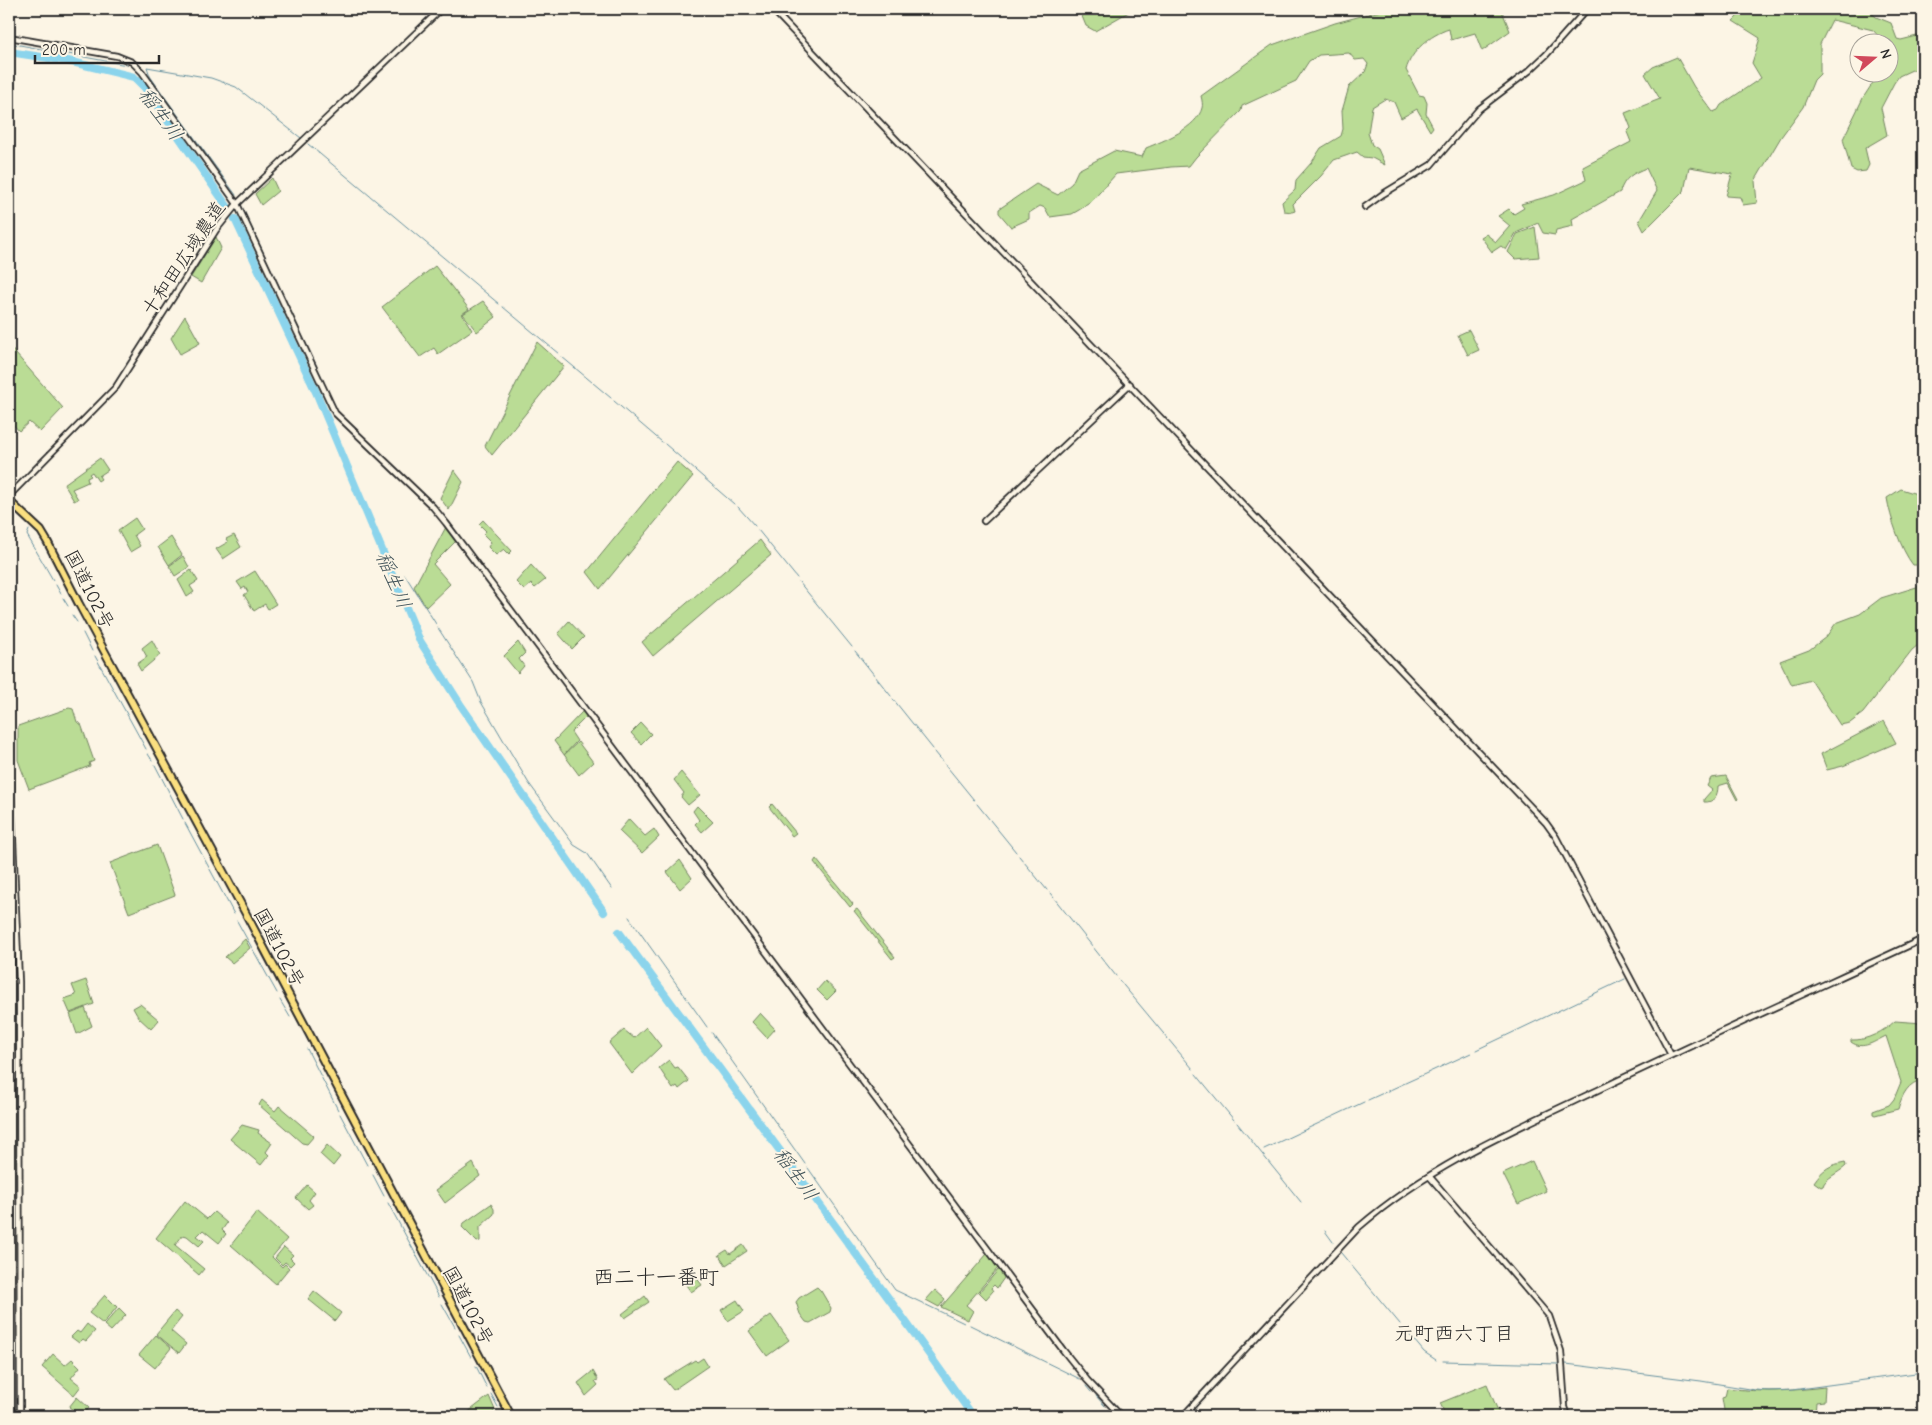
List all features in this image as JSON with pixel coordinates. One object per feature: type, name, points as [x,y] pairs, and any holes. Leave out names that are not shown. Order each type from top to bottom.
[{"type":"highway","name":"国道102号","points":[[9,501],[41,531],[54,553],[79,604],[511,1416]]},
{"type":"street","name":"十和田広域農道","points":[[9,496],[116,386],[216,230],[238,204],[440,9]]},
{"type":"street","points":[[772,9],[1546,823],[1556,837],[1671,1055]]},
{"type":"street","points":[[1365,206],[1431,165],[1479,109],[1529,71],[1587,9]]},
{"type":"street","points":[[9,37],[108,54],[132,62],[149,81],[238,204],[335,413],[433,507],[446,523],[1063,1350],[1087,1380],[1121,1416]]},
{"type":"street","points":[[984,521],[1130,384]]},
{"type":"street","points":[[9,743],[10,816],[19,991],[20,1416]]},
{"type":"street","points":[[1183,1416],[1359,1227],[1379,1210],[1430,1177],[1486,1143],[1923,939]]},
{"type":"street","points":[[1430,1177],[1549,1316],[1561,1351],[1565,1407],[1568,1416]]},
{"type":"green space","points":[[1079,9],[1134,9],[1095,31],[1086,26]]},
{"type":"green space","points":[[1380,9],[1419,9],[1421,12],[1433,9],[1505,9],[1502,11],[1510,31],[1482,51],[1475,33],[1451,40],[1449,29],[1435,35],[1417,50],[1406,70],[1419,95],[1424,96],[1427,103],[1426,114],[1433,127],[1430,131],[1417,109],[1401,118],[1394,102],[1385,99],[1372,107],[1368,133],[1372,145],[1378,149],[1385,165],[1372,158],[1363,157],[1357,152],[1334,160],[1293,204],[1295,211],[1284,211],[1282,202],[1295,190],[1296,180],[1312,162],[1321,148],[1341,136],[1343,129],[1342,111],[1349,87],[1365,72],[1368,64],[1364,59],[1355,60],[1349,53],[1319,55],[1309,61],[1296,81],[1242,106],[1241,111],[1189,166],[1116,174],[1091,202],[1072,214],[1050,217],[1045,208],[1040,206],[1029,213],[1029,219],[1011,227],[999,213],[999,209],[1036,184],[1058,195],[1072,183],[1078,170],[1114,151],[1142,157],[1146,148],[1178,133],[1194,122],[1202,108],[1201,96],[1272,45],[1335,23],[1380,11]]},
{"type":"green space","points":[[1745,9],[1867,9],[1876,17],[1891,23],[1894,32],[1875,32],[1832,20],[1820,44],[1820,74],[1814,80],[1803,107],[1781,137],[1755,181],[1757,203],[1743,205],[1740,197],[1726,196],[1732,174],[1689,167],[1684,191],[1644,231],[1639,221],[1657,191],[1646,168],[1630,177],[1624,183],[1620,192],[1572,219],[1573,226],[1556,230],[1555,235],[1543,233],[1538,223],[1516,233],[1506,250],[1501,246],[1492,252],[1481,237],[1486,234],[1496,242],[1510,226],[1498,216],[1509,209],[1514,214],[1524,208],[1521,204],[1554,195],[1586,180],[1583,167],[1631,142],[1627,132],[1631,128],[1625,113],[1660,99],[1645,74],[1653,67],[1677,57],[1694,87],[1713,112],[1761,78],[1752,63],[1760,38],[1733,21]]},
{"type":"green space","points":[[1921,35],[1923,38],[1923,72],[1912,70],[1900,76],[1900,40]]},
{"type":"green space","points":[[1873,82],[1895,82],[1881,108],[1887,135],[1865,148],[1869,165],[1866,171],[1857,172],[1851,169],[1843,139],[1863,98]]},
{"type":"green space","points":[[272,178],[278,191],[261,205],[255,194]]},
{"type":"green space","points":[[1535,227],[1539,257],[1515,259],[1508,252],[1517,234]]},
{"type":"green space","points":[[216,237],[221,248],[201,283],[191,277]]},
{"type":"green space","points":[[435,266],[469,309],[462,314],[472,330],[438,354],[434,348],[420,357],[382,307]]},
{"type":"green space","points":[[483,301],[496,317],[477,332],[463,314]]},
{"type":"green space","points":[[185,316],[200,343],[180,354],[171,338]]},
{"type":"green space","points":[[1469,330],[1479,350],[1468,355],[1458,335]]},
{"type":"green space","points":[[537,342],[564,366],[492,455],[485,446]]},
{"type":"green space","points":[[9,346],[63,408],[40,432],[29,422],[19,431],[9,420]]},
{"type":"green space","points":[[100,458],[108,470],[99,476],[101,479],[98,481],[92,472],[89,474],[91,476],[87,478],[88,482],[72,489],[78,499],[74,501],[64,484]]},
{"type":"green space","points":[[677,462],[693,476],[600,589],[587,572]]},
{"type":"green space","points":[[454,470],[463,482],[449,510],[440,498]]},
{"type":"green space","points":[[1901,489],[1923,496],[1923,565],[1913,565],[1909,559],[1900,542],[1891,514],[1887,498]]},
{"type":"green space","points":[[135,518],[142,529],[134,535],[140,546],[130,552],[118,530]]},
{"type":"green space","points":[[483,520],[512,551],[509,554],[504,549],[496,555],[488,547],[491,542],[483,534],[486,531],[479,524]]},
{"type":"green space","points":[[446,527],[456,541],[433,564],[450,584],[426,607],[414,587]]},
{"type":"green space","points":[[234,535],[241,547],[223,559],[216,549],[228,542],[226,539]]},
{"type":"green space","points":[[171,537],[182,555],[169,565],[158,547]]},
{"type":"green space","points":[[760,540],[771,555],[653,656],[642,642]]},
{"type":"green space","points":[[183,556],[189,567],[175,576],[169,566]]},
{"type":"green space","points":[[531,565],[545,580],[535,588],[531,584],[524,590],[516,582]]},
{"type":"green space","points":[[191,570],[198,581],[190,586],[194,592],[187,597],[178,580]]},
{"type":"green space","points":[[255,571],[276,604],[268,609],[265,604],[254,611],[244,595],[248,592],[245,587],[242,589],[237,582]]},
{"type":"green space","points":[[1923,585],[1923,641],[1912,650],[1863,713],[1850,723],[1840,725],[1811,680],[1792,685],[1780,661],[1809,650],[1826,637],[1836,623],[1860,614],[1881,598]]},
{"type":"green space","points":[[569,621],[584,637],[572,649],[558,633]]},
{"type":"green space","points":[[152,640],[160,655],[141,671],[137,664],[147,657],[142,648]]},
{"type":"green space","points":[[518,642],[525,653],[519,659],[524,666],[518,673],[504,656]]},
{"type":"green space","points":[[69,708],[73,709],[77,722],[81,724],[94,761],[89,763],[90,766],[29,789],[18,760],[18,726]]},
{"type":"green space","points":[[583,711],[587,716],[571,732],[577,741],[564,755],[554,741]]},
{"type":"green space","points":[[1884,721],[1896,743],[1843,766],[1827,770],[1821,754]]},
{"type":"green space","points":[[641,723],[651,734],[641,744],[631,733]]},
{"type":"green space","points":[[578,742],[593,762],[579,775],[564,755]]},
{"type":"green space","points":[[681,772],[700,795],[688,805],[681,797],[684,793],[674,780]]},
{"type":"green space","points":[[1726,776],[1738,799],[1728,783],[1718,786],[1715,798],[1704,802],[1704,799],[1712,790],[1707,786],[1711,778]]},
{"type":"green space","points":[[772,804],[796,833],[792,836],[769,807]]},
{"type":"green space","points":[[697,806],[713,822],[702,832],[695,824],[699,820],[693,811]]},
{"type":"green space","points":[[629,819],[645,836],[654,829],[659,837],[642,853],[619,831]]},
{"type":"green space","points":[[157,845],[175,895],[129,913],[110,863]]},
{"type":"green space","points":[[816,859],[853,904],[850,907],[814,862]]},
{"type":"green space","points":[[680,860],[692,878],[680,889],[667,872]]},
{"type":"green space","points":[[857,909],[895,957],[892,959],[854,911]]},
{"type":"green space","points":[[245,939],[250,948],[232,963],[225,957]]},
{"type":"green space","points":[[86,980],[94,1004],[70,1013],[64,999],[76,995],[72,985]]},
{"type":"green space","points":[[825,981],[836,991],[827,1000],[817,990]]},
{"type":"green space","points":[[140,1004],[159,1020],[151,1029],[138,1017],[133,1008]]},
{"type":"green space","points":[[85,1008],[92,1026],[77,1034],[70,1014]]},
{"type":"green space","points":[[760,1013],[775,1029],[767,1038],[752,1022]]},
{"type":"green space","points":[[1895,1021],[1923,1023],[1923,1080],[1913,1083],[1906,1090],[1898,1109],[1875,1115],[1873,1111],[1889,1105],[1894,1099],[1901,1082],[1886,1036],[1860,1046],[1855,1045],[1851,1040],[1875,1035]]},
{"type":"green space","points":[[646,1027],[661,1046],[632,1074],[609,1043],[624,1030],[634,1038]]},
{"type":"green space","points":[[669,1060],[675,1068],[678,1067],[689,1081],[679,1089],[677,1086],[673,1089],[659,1068]]},
{"type":"green space","points":[[262,1100],[275,1111],[279,1106],[314,1136],[307,1144],[302,1143],[259,1105]]},
{"type":"green space","points":[[242,1125],[259,1130],[258,1133],[272,1143],[266,1152],[269,1155],[261,1165],[230,1139]]},
{"type":"green space","points":[[327,1145],[340,1157],[333,1166],[320,1154]]},
{"type":"green space","points":[[1532,1161],[1546,1191],[1518,1204],[1503,1174]]},
{"type":"green space","points":[[1845,1162],[1846,1166],[1826,1180],[1823,1186],[1821,1187],[1814,1182],[1827,1168]]},
{"type":"green space","points":[[473,1163],[480,1176],[445,1203],[436,1190]]},
{"type":"green space","points":[[307,1185],[315,1192],[309,1200],[313,1205],[308,1209],[296,1198]]},
{"type":"green space","points":[[185,1201],[207,1219],[214,1212],[227,1223],[222,1230],[226,1234],[219,1243],[203,1230],[197,1236],[204,1241],[199,1246],[183,1235],[175,1245],[204,1269],[199,1275],[156,1238]]},
{"type":"green space","points":[[491,1204],[494,1214],[480,1227],[480,1241],[477,1242],[462,1227],[464,1223]]},
{"type":"green space","points":[[257,1212],[287,1239],[272,1257],[282,1267],[285,1264],[289,1268],[276,1284],[231,1245]]},
{"type":"green space","points":[[743,1245],[747,1251],[726,1265],[719,1255],[727,1250],[730,1254]]},
{"type":"green space","points":[[284,1247],[293,1255],[290,1258],[294,1262],[290,1266],[285,1262],[282,1265],[275,1258]]},
{"type":"green space","points":[[987,1254],[998,1268],[966,1305],[973,1311],[968,1320],[941,1307]]},
{"type":"green space","points":[[999,1269],[1004,1278],[997,1288],[994,1285],[991,1288],[993,1291],[986,1299],[979,1292]]},
{"type":"green space","points":[[694,1274],[702,1285],[691,1292],[684,1282]]},
{"type":"green space","points":[[817,1287],[831,1308],[830,1312],[810,1323],[806,1322],[800,1314],[796,1302],[799,1298]]},
{"type":"green space","points":[[935,1290],[945,1299],[939,1307],[926,1300]]},
{"type":"green space","points":[[314,1291],[341,1313],[335,1321],[308,1299]]},
{"type":"green space","points":[[105,1295],[117,1307],[103,1324],[89,1313]]},
{"type":"green space","points":[[645,1296],[649,1302],[625,1318],[622,1314]]},
{"type":"green space","points":[[737,1300],[744,1311],[728,1321],[721,1310]]},
{"type":"green space","points":[[119,1308],[126,1315],[111,1331],[104,1325]]},
{"type":"green space","points":[[175,1311],[182,1317],[171,1331],[186,1344],[179,1353],[156,1334]]},
{"type":"green space","points":[[771,1315],[789,1340],[767,1356],[749,1331]]},
{"type":"green space","points":[[87,1324],[95,1331],[86,1341],[83,1339],[79,1343],[71,1337],[77,1331],[80,1333]]},
{"type":"green space","points":[[156,1335],[171,1348],[155,1368],[139,1355]]},
{"type":"green space","points":[[53,1354],[65,1365],[72,1359],[80,1367],[71,1378],[81,1386],[74,1395],[42,1367]]},
{"type":"green space","points":[[703,1358],[708,1366],[673,1390],[664,1379],[695,1360],[697,1362]]},
{"type":"green space","points":[[593,1371],[598,1380],[595,1381],[598,1385],[586,1396],[578,1383]]},
{"type":"green space","points":[[1487,1384],[1500,1416],[1446,1416],[1440,1403]]},
{"type":"green space","points":[[1825,1387],[1824,1401],[1816,1402],[1815,1416],[1725,1416],[1722,1398],[1725,1397],[1727,1388],[1776,1391]]},
{"type":"green space","points":[[489,1396],[495,1410],[490,1416],[463,1416]]},
{"type":"green space","points":[[77,1397],[89,1408],[82,1416],[69,1407]]},
{"type":"waterway","points":[[9,43],[127,65]]},
{"type":"waterway","name":"稲生川","points":[[9,52],[68,61],[134,77],[145,88],[227,206]]},
{"type":"waterway","points":[[236,195],[159,89],[150,76],[147,67],[211,78],[236,87],[301,138]]},
{"type":"waterway","points":[[308,144],[499,304]]},
{"type":"waterway","points":[[242,207],[322,378]]},
{"type":"waterway","name":"稲生川","points":[[235,219],[316,392],[420,641],[460,704],[604,912]]},
{"type":"waterway","points":[[503,307],[559,354]]},
{"type":"waterway","points":[[562,357],[611,398]]},
{"type":"waterway","points":[[614,401],[662,442]]},
{"type":"waterway","points":[[665,444],[734,504]]},
{"type":"waterway","points":[[738,507],[755,526]]},
{"type":"waterway","points":[[29,530],[27,535],[53,580]]},
{"type":"waterway","points":[[758,530],[797,578]]},
{"type":"waterway","points":[[405,575],[436,624]]},
{"type":"waterway","points":[[799,582],[852,647]]},
{"type":"waterway","points":[[56,585],[61,594]]},
{"type":"waterway","points":[[63,598],[68,606]]},
{"type":"waterway","points":[[72,615],[77,622]]},
{"type":"waterway","points":[[438,628],[473,682],[481,702],[528,782],[574,845],[587,853],[612,889]]},
{"type":"waterway","points":[[83,633],[92,651]]},
{"type":"waterway","points":[[855,651],[891,696]]},
{"type":"waterway","points":[[95,656],[146,749]]},
{"type":"waterway","points":[[893,699],[933,749]]},
{"type":"waterway","points":[[935,752],[974,800]]},
{"type":"waterway","points":[[148,754],[152,760]]},
{"type":"waterway","points":[[155,765],[183,819]]},
{"type":"waterway","points":[[977,804],[1016,852]]},
{"type":"waterway","points":[[185,823],[234,914]]},
{"type":"waterway","points":[[1019,856],[1047,890]]},
{"type":"waterway","points":[[1050,893],[1116,976]]},
{"type":"waterway","points":[[629,917],[707,1027]]},
{"type":"waterway","points":[[237,921],[277,993]]},
{"type":"waterway","name":"稲生川","points":[[619,932],[973,1416]]},
{"type":"waterway","points":[[1476,1050],[1625,979]]},
{"type":"waterway","points":[[1119,980],[1193,1069]]},
{"type":"waterway","points":[[280,1000],[290,1017]]},
{"type":"waterway","points":[[712,1033],[805,1164]]},
{"type":"waterway","points":[[307,1049],[338,1110]]},
{"type":"waterway","points":[[1368,1100],[1471,1053]]},
{"type":"waterway","points":[[1196,1074],[1234,1120]]},
{"type":"waterway","points":[[1264,1149],[1364,1102]]},
{"type":"waterway","points":[[340,1114],[367,1165]]},
{"type":"waterway","points":[[1237,1123],[1301,1202]]},
{"type":"waterway","points":[[808,1168],[895,1290],[964,1323]]},
{"type":"waterway","points":[[373,1175],[384,1196]]},
{"type":"waterway","points":[[388,1203],[439,1297]]},
{"type":"waterway","points":[[1325,1231],[1333,1242]]},
{"type":"waterway","points":[[1341,1253],[1400,1324]]},
{"type":"waterway","points":[[442,1304],[455,1327]]},
{"type":"waterway","points":[[970,1325],[1080,1379]]},
{"type":"waterway","points":[[1409,1334],[1424,1352],[1436,1360]]},
{"type":"waterway","points":[[459,1335],[471,1357]]},
{"type":"waterway","points":[[1443,1361],[1558,1364]]},
{"type":"waterway","points":[[1566,1364],[1769,1391],[1792,1390],[1923,1372]]},
{"type":"waterway","points":[[476,1366],[487,1388]]},
{"type":"waterway","points":[[1086,1386],[1091,1392]]},
{"type":"waterway","points":[[491,1394],[498,1407]]},
{"type":"waterway","points":[[1096,1396],[1105,1406]]},
{"type":"district","name":"西二十一番町","points":[[656,1277]]},
{"type":"district","name":"元町西六丁目","points":[[1454,1333]]}]
